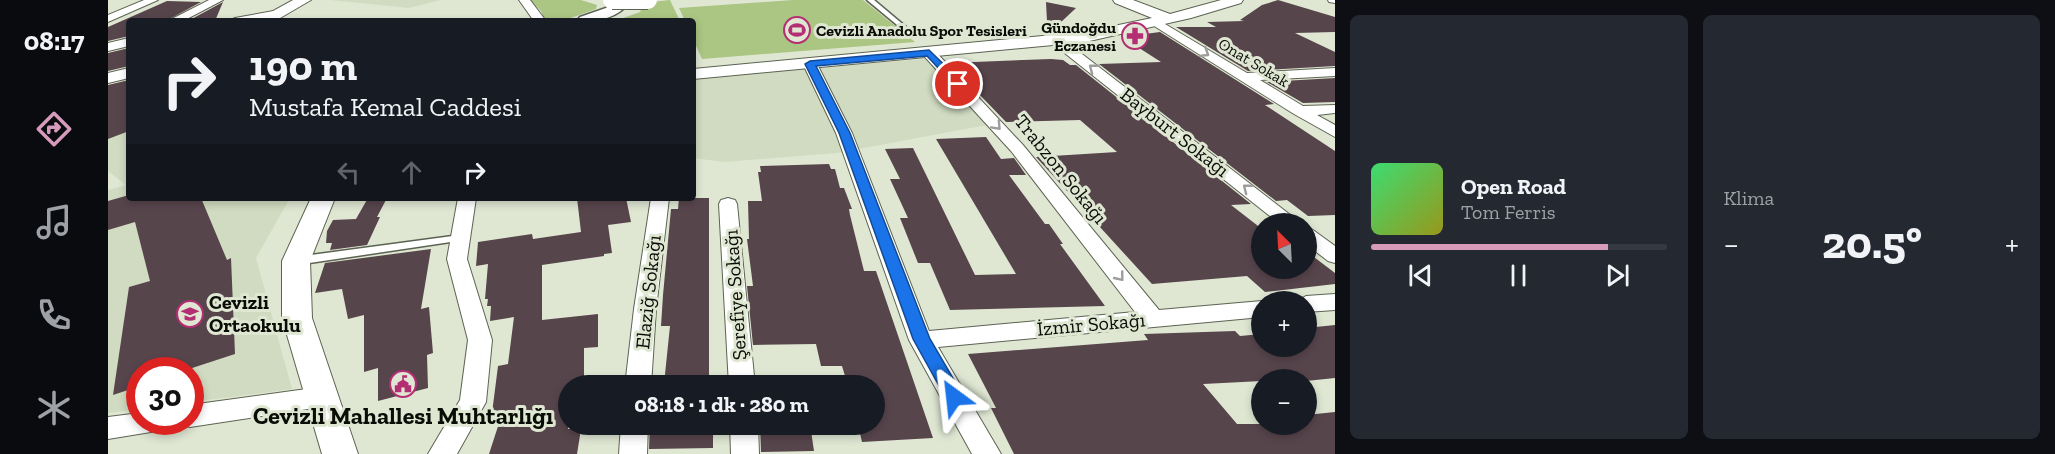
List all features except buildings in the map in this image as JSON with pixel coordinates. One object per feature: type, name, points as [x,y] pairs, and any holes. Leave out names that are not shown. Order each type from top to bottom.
[{"type":"main road","points":[[612,0],[648,0]]},
{"type":"main road","points":[[594,18],[612,11],[624,0]]},
{"type":"main road","points":[[613,18],[626,13],[640,0]]},
{"type":"street","points":[[108,20],[153,0]]},
{"type":"street","points":[[180,18],[218,0]]},
{"type":"street","points":[[269,18],[304,0]]},
{"type":"street","points":[[524,0],[538,18]]},
{"type":"street","points":[[1120,0],[1164,18]]},
{"type":"street","points":[[1129,0],[1164,18]]},
{"type":"street","points":[[926,50],[1074,33],[1164,18],[1212,0]]},
{"type":"street","points":[[696,74],[1100,34],[1236,0]]},
{"type":"street","points":[[252,18],[279,13]]},
{"type":"street","name":"Onat Sokak","points":[[1164,18],[1243,77],[1335,132]]},
{"type":"street","name":"Bayburt Sokağı","points":[[1056,40],[1279,213]]},
{"type":"street","points":[[108,47],[126,43]]},
{"type":"street","name":"Trabzon Sokağı","points":[[926,50],[1017,148],[1153,319]]},
{"type":"street","points":[[696,68],[808,61]]},
{"type":"street","points":[[808,61],[844,133],[921,339],[987,454]]},
{"type":"street","points":[[1243,77],[1335,72]]},
{"type":"street","points":[[108,78],[126,73]]},
{"type":"street","points":[[1299,111],[1335,110]]},
{"type":"street","points":[[322,201],[296,261],[297,318],[340,454]]},
{"type":"street","points":[[442,454],[474,402],[480,340],[457,259],[466,201]]},
{"type":"street","name":"Elaziğ Sokağı","points":[[639,375],[650,266],[660,201]]},
{"type":"street","name":"Şerefiye Sokağı","points":[[728,204],[741,375]]},
{"type":"street","points":[[1317,242],[1335,256]]},
{"type":"street","points":[[1317,303],[1335,302]]},
{"type":"street","name":"İzmir Sokağı","points":[[921,339],[1251,310]]},
{"type":"street","points":[[204,414],[321,397]]},
{"type":"street","points":[[108,428],[126,426]]},
{"type":"street","points":[[633,454],[634,435]]},
{"type":"street","points":[[744,435],[745,454]]},
{"type":"lane","points":[[870,0],[910,33]]},
{"type":"lane","points":[[296,261],[460,238]]},
{"type":"shaded area","points":[[330,0],[441,0],[409,8]]},
{"type":"shaded area","points":[[925,59],[987,125],[837,153],[724,162],[696,158],[696,78]]},
{"type":"shaded area","name":"Cevizli Ortaokulu","points":[[126,105],[126,185],[108,171],[108,111]]},
{"type":"shaded area","name":"Cevizli Ortaokulu","points":[[126,185],[126,201],[288,201],[256,258],[292,389],[204,400],[204,357],[126,357],[126,411],[108,413],[108,190]]},
{"type":"green space","points":[[530,0],[581,0],[597,5],[596,9],[570,18],[544,18],[541,11]]},
{"type":"green space","points":[[670,0],[679,18],[623,18],[640,12],[644,3]]},
{"type":"green space","name":"Cevizli Anadolu Spor Tesisleri","points":[[793,0],[863,0],[915,42],[702,59],[696,46],[696,18],[684,18],[679,8]]},
{"type":"place","name":"Cevizli Anadolu Spor Tesisleri","points":[[797,30]]},
{"type":"place","name":"Gündoğdu Eczanesi","points":[[1135,36]]},
{"type":"place","name":"Cevizli Ortaokulu","points":[[190,314]]},
{"type":"place","name":"Cevizli Mahallesi Muhtarlığı","points":[[403,384]]},
{"type":"route","points":[[954,397],[921,339],[863,180],[844,133],[810,64],[929,53],[958,84]]}]
